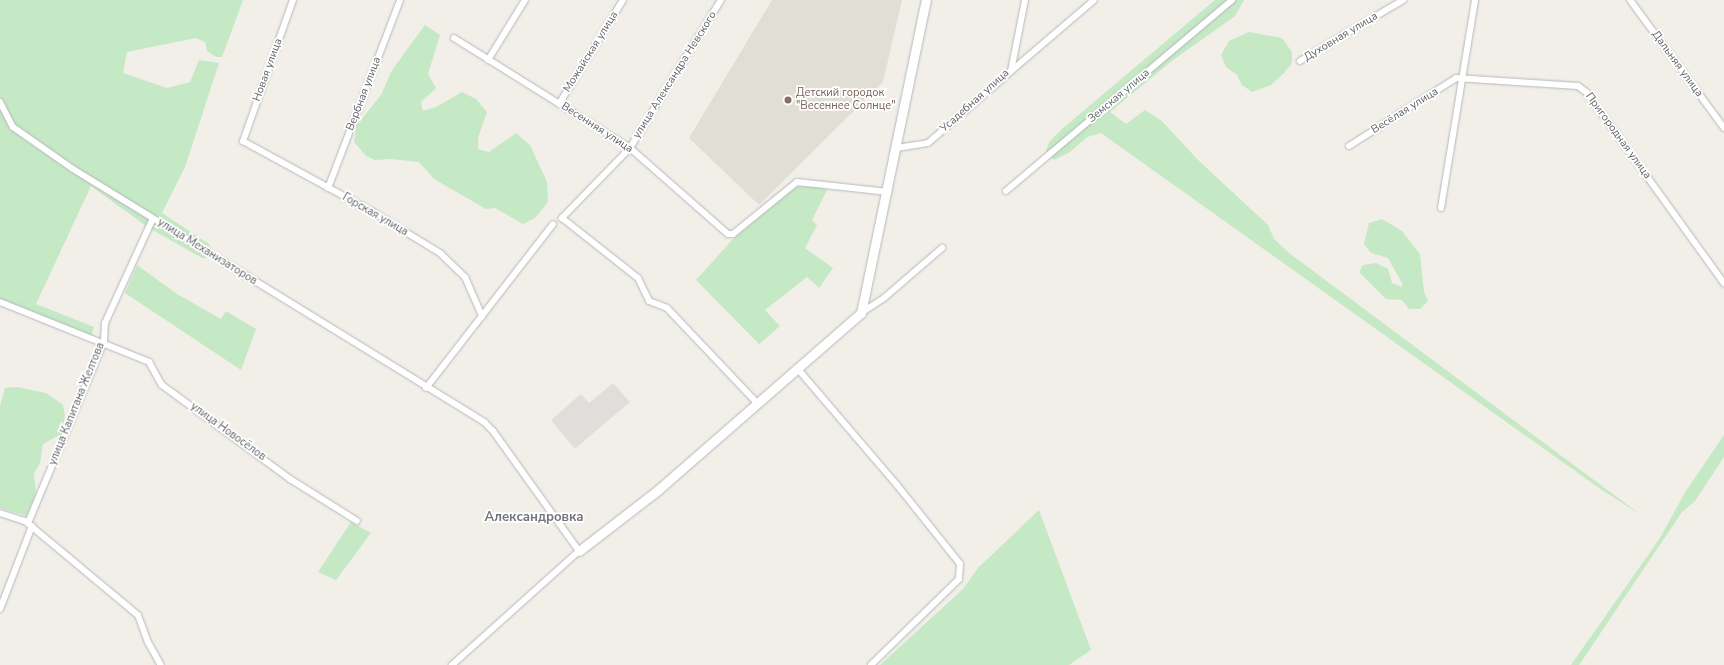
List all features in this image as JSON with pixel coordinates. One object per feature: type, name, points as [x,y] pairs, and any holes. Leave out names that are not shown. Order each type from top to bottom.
[{"type":"street","name":"Новая улица","points":[[243,141],[293,0]]},
{"type":"street","name":"Вербная улица","points":[[328,188],[400,0]]},
{"type":"street","points":[[488,60],[525,0]]},
{"type":"street","name":"Можайская улица","points":[[559,104],[623,0]]},
{"type":"street","name":"улица Александра Невского","points":[[722,0],[630,148],[562,218],[638,278],[649,301],[667,308],[757,403]]},
{"type":"street","points":[[861,313],[888,192],[926,0]]},
{"type":"street","name":"Усадебная улица","points":[[897,148],[928,143],[1011,71],[1025,0]]},
{"type":"street","points":[[1011,71],[1094,0]]},
{"type":"street","name":"Земская улица","points":[[1006,191],[1232,0]]},
{"type":"street","name":"Духовная улица","points":[[1300,61],[1403,0]]},
{"type":"street","points":[[1441,208],[1475,0]]},
{"type":"street","name":"Дальняя улица","points":[[1630,0],[1724,128]]},
{"type":"street","name":"Весенняя улица","points":[[454,38],[630,148],[728,234],[734,234],[797,182],[888,192]]},
{"type":"street","name":"Весёлая улица","points":[[1349,146],[1456,78],[1462,78]]},
{"type":"street","name":"Пригородная улица","points":[[1462,78],[1578,86],[1582,89],[1724,282]]},
{"type":"street","name":"улица Механизаторов","points":[[0,102],[13,127],[153,218],[426,388],[484,422],[493,431],[578,550]]},
{"type":"street","name":"Горская улица","points":[[243,141],[440,253],[464,277],[482,316]]},
{"type":"street","name":"улица Капитана Желтова","points":[[0,609],[30,525],[104,341],[105,324],[153,218]]},
{"type":"street","points":[[426,388],[553,224]]},
{"type":"street","points":[[452,665],[578,550],[658,490],[796,368],[861,313],[884,298],[942,248]]},
{"type":"street","name":"улица Новосёлов","points":[[0,302],[104,341],[149,362],[162,384],[290,479],[357,521]]},
{"type":"street","points":[[796,368],[892,479],[960,564],[959,579],[871,665]]},
{"type":"street","points":[[0,513],[30,525],[138,615],[148,642],[161,665]]},
{"type":"shaded area","name":"Детский городок \"Весеннее Солнце\"","points":[[772,0],[902,0],[883,82],[759,205],[689,138]]},
{"type":"shaded area","points":[[613,383],[630,402],[575,449],[551,420],[581,394],[589,403]]},
{"type":"green space","points":[[0,0],[243,0],[222,57],[216,57],[207,51],[205,42],[196,38],[127,52],[123,73],[167,88],[190,82],[199,60],[219,63],[185,167],[162,213],[209,244],[210,249],[208,258],[202,258],[149,228],[91,186],[36,304],[94,327],[90,340],[43,321],[23,308],[0,299]]},
{"type":"green space","points":[[1215,0],[1244,0],[1235,16],[1173,60],[1110,112],[1126,124],[1145,110],[1162,121],[1197,159],[1268,225],[1274,239],[1289,253],[1641,515],[1599,488],[1101,133],[1087,137],[1070,152],[1054,160],[1046,151],[1049,142],[1063,128]]},
{"type":"green space","points":[[425,25],[440,35],[428,74],[436,88],[421,102],[423,111],[436,107],[462,92],[476,99],[487,112],[478,138],[478,149],[489,152],[516,133],[530,145],[547,182],[548,202],[535,218],[523,224],[495,208],[486,209],[434,179],[419,162],[391,159],[375,160],[366,156],[354,142],[357,125],[381,95],[392,70]]},
{"type":"green space","points":[[1249,32],[1282,38],[1292,52],[1292,63],[1284,73],[1271,85],[1252,92],[1242,85],[1237,75],[1226,67],[1221,55],[1229,41]]},
{"type":"green space","points":[[819,186],[827,190],[812,220],[817,225],[805,248],[833,268],[819,288],[807,277],[765,310],[780,326],[759,344],[696,280],[733,239],[795,187]]},
{"type":"green space","points":[[1382,219],[1402,231],[1420,254],[1424,292],[1428,301],[1420,309],[1409,309],[1402,300],[1386,299],[1359,272],[1363,265],[1376,263],[1388,269],[1392,283],[1402,287],[1402,283],[1388,258],[1371,253],[1364,244],[1369,223]]},
{"type":"green space","points":[[137,265],[177,294],[221,319],[226,311],[256,329],[241,370],[125,293]]},
{"type":"green space","points":[[17,387],[46,393],[63,405],[65,416],[61,434],[43,444],[40,463],[34,473],[36,493],[27,516],[0,508],[0,406],[5,388]]},
{"type":"green space","points":[[1724,435],[1724,457],[1695,501],[1682,512],[1579,665],[1571,665],[1660,538],[1684,494]]},
{"type":"green space","points":[[1039,510],[1091,650],[1069,665],[880,665],[963,589],[978,568]]},
{"type":"green space","points":[[351,522],[371,533],[336,580],[318,572]]},
{"type":"place","name":"Детский городок \"Весеннее Солнце\"","points":[[788,100]]},
{"type":"district","name":"Александровка","points":[[534,517]]}]
